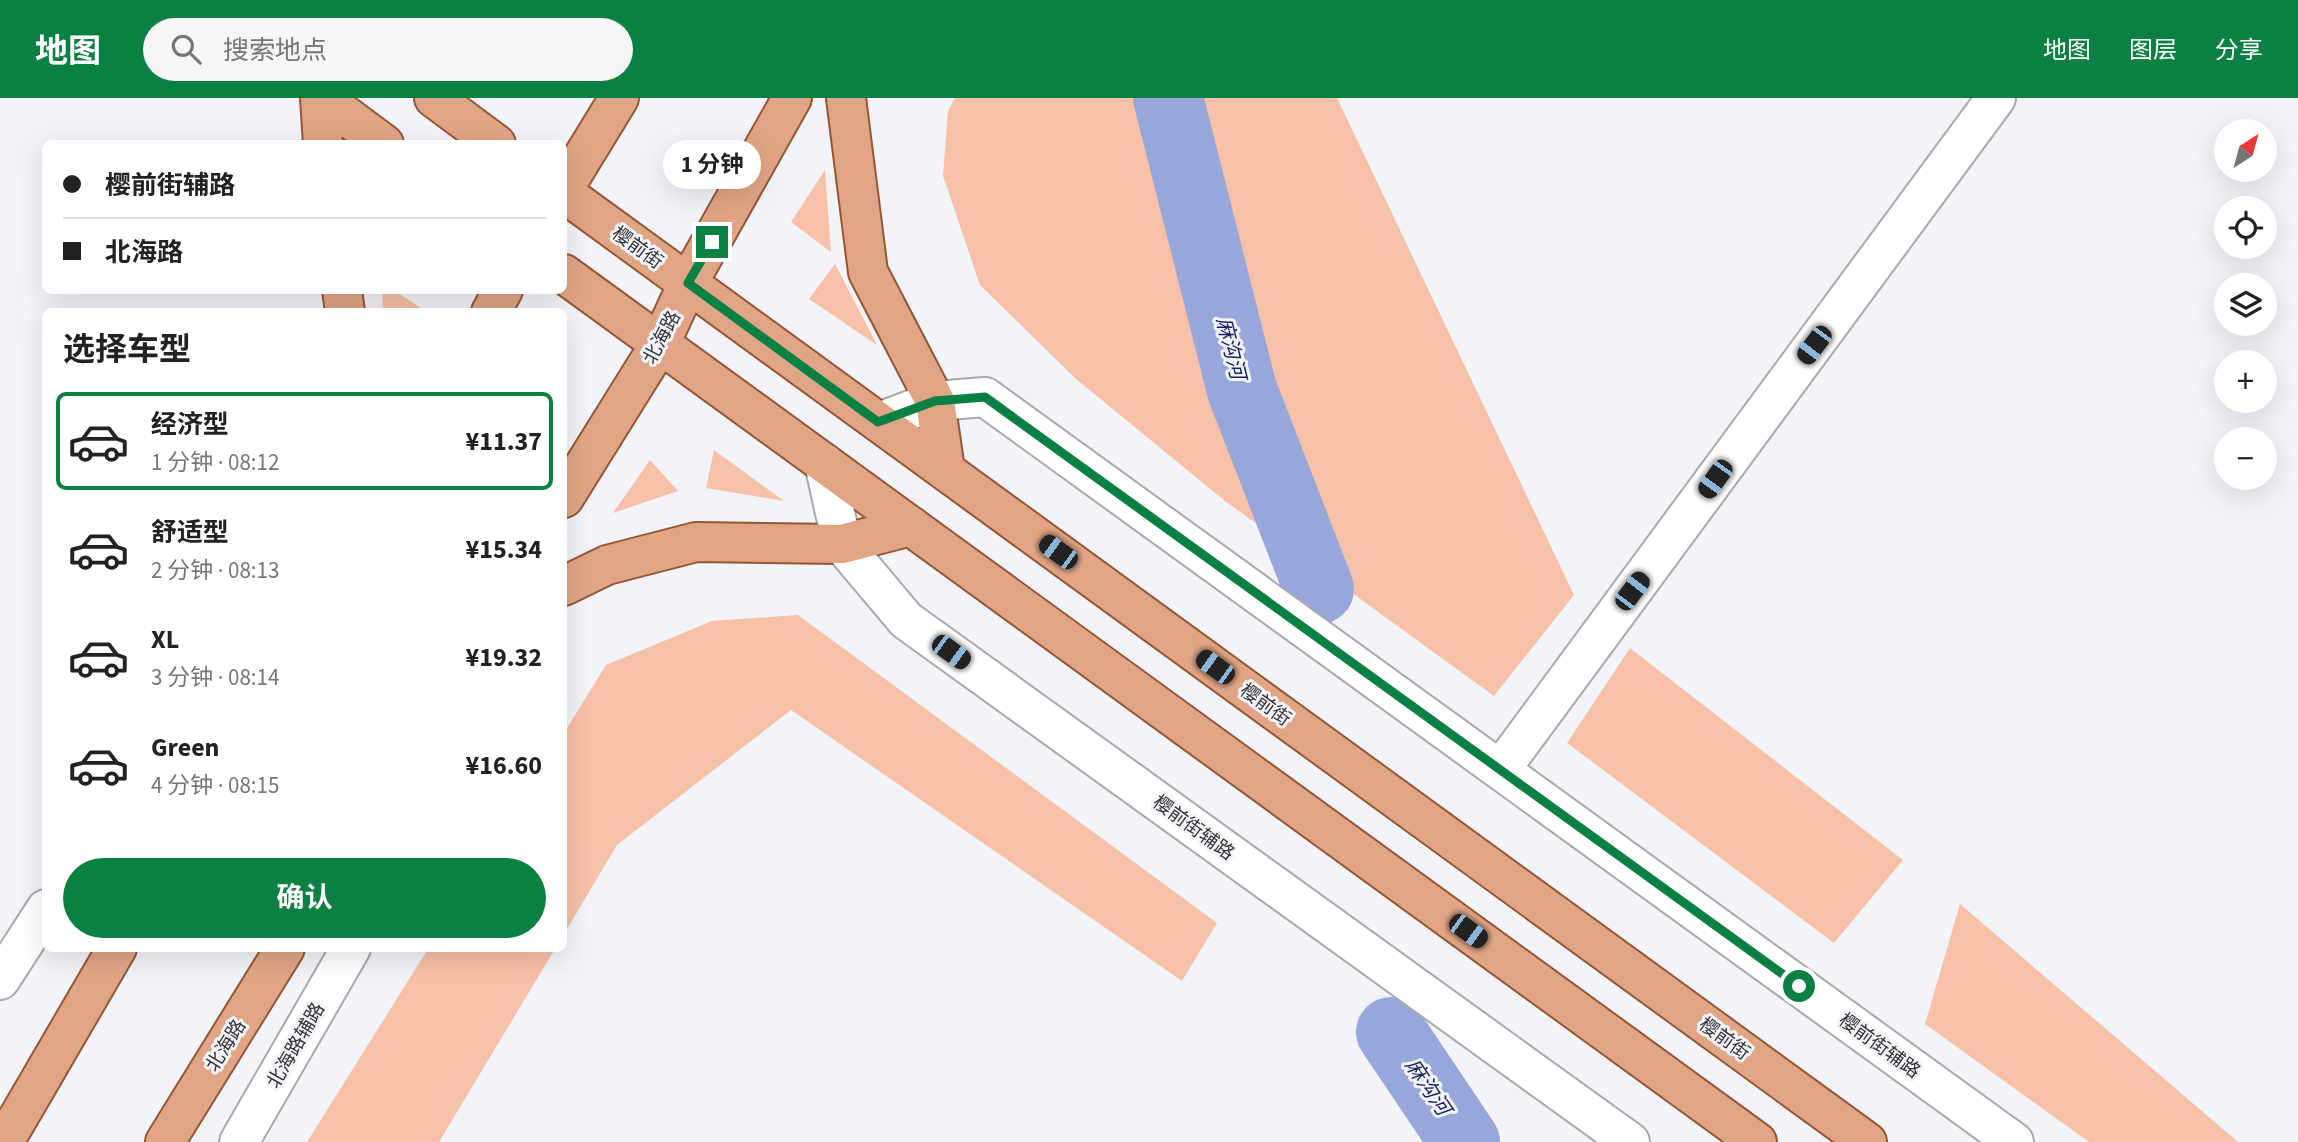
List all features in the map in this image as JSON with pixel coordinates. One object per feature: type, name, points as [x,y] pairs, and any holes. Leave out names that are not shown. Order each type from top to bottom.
[{"type":"main road","points":[[321,98],[323,140]]},
{"type":"main road","points":[[321,98],[379,140]]},
{"type":"main road","points":[[434,98],[491,140]]},
{"type":"main road","points":[[567,185],[619,98]]},
{"type":"main road","name":"北海路","points":[[567,493],[660,344],[688,283],[792,98]]},
{"type":"main road","points":[[846,98],[868,272],[935,401],[945,470]]},
{"type":"main road","name":"樱前街","points":[[567,192],[1867,1142]]},
{"type":"main road","points":[[567,276],[1757,1142]]},
{"type":"main road","points":[[567,585],[607,565],[696,542],[842,544],[911,526]]},
{"type":"main road","points":[[4,1142],[115,952]]},
{"type":"main road","name":"北海路","points":[[165,1142],[283,952]]},
{"type":"street","points":[[1501,769],[1996,98]]},
{"type":"street","name":"樱前街辅路","points":[[878,422],[935,401],[985,397],[2014,1142]]},
{"type":"street","name":"樱前街辅路","points":[[824,463],[842,544],[906,620],[1630,1142]]},
{"type":"street","points":[[0,980],[42,915]]},
{"type":"street","name":"北海路辅路","points":[[239,1142],[349,952]]},
{"type":"shaded area","points":[[955,98],[1337,98],[1574,595],[1494,696],[1225,501],[1076,379],[980,285],[943,176],[948,111]]},
{"type":"shaded area","points":[[825,170],[831,252],[791,222]]},
{"type":"shaded area","points":[[835,264],[877,345],[809,299]]},
{"type":"shaded area","points":[[382,294],[400,294],[421,308],[383,308]]},
{"type":"shaded area","points":[[714,450],[784,501],[706,488]]},
{"type":"shaded area","points":[[650,460],[678,491],[613,513]]},
{"type":"shaded area","points":[[798,615],[1217,923],[1182,981],[791,710],[617,845],[567,929],[567,728],[606,665],[712,621]]},
{"type":"shaded area","points":[[1630,648],[1903,860],[1834,943],[1567,743]]},
{"type":"shaded area","points":[[1960,904],[2238,1142],[2089,1142],[1925,1024]]},
{"type":"shaded area","points":[[426,952],[553,952],[439,1142],[307,1142]]},
{"type":"waterway","name":"麻沟河","points":[[1168,98],[1242,390],[1319,589]]},
{"type":"waterway","name":"麻沟河","points":[[1391,1032],[1465,1142]]},
{"type":"route","points":[[712,242],[688,283],[878,422],[935,401],[985,397],[1799,986]]}]
